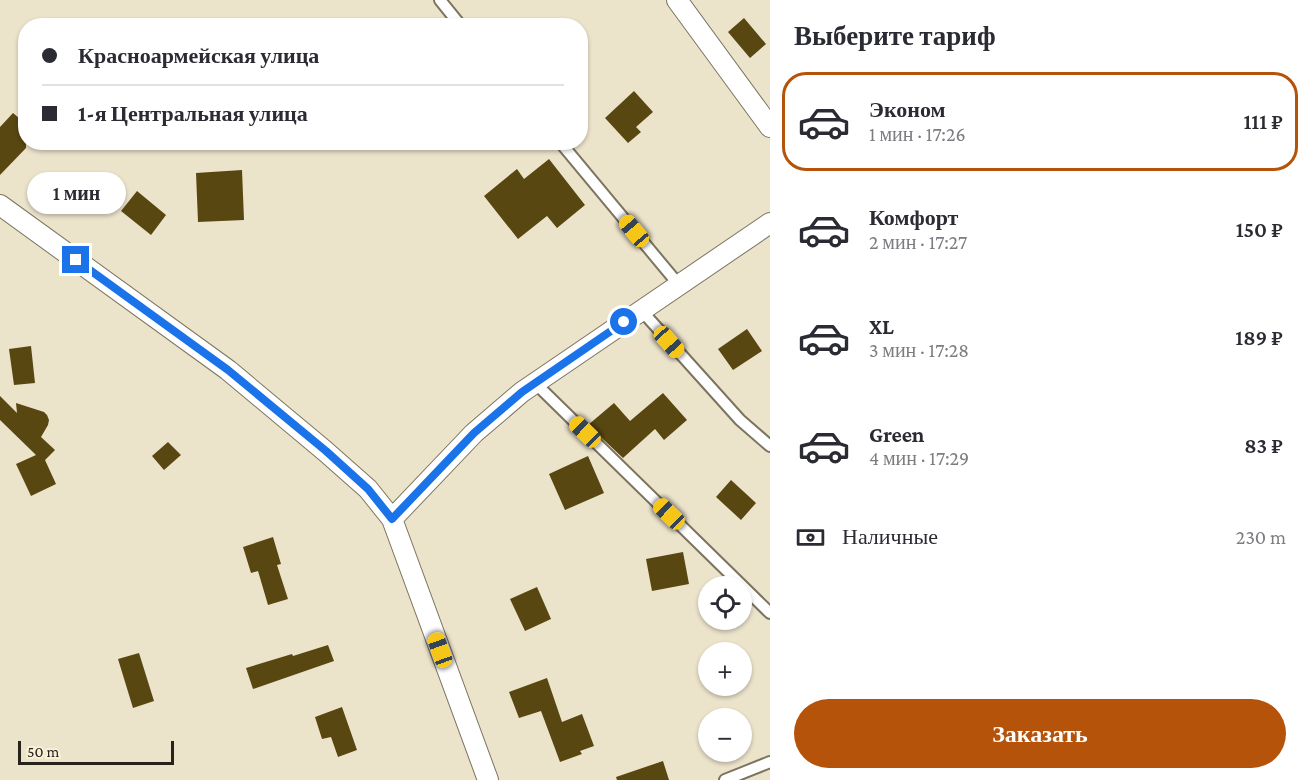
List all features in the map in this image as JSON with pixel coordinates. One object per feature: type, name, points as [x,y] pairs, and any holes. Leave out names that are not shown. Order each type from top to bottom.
[{"type":"street","points":[[677,0],[770,127]]},
{"type":"street","points":[[0,205],[228,370],[368,489],[392,519],[489,780]]},
{"type":"street","points":[[392,519],[474,433],[522,392],[770,223]]},
{"type":"lane","points":[[440,0],[455,18]]},
{"type":"lane","points":[[567,150],[679,285]]},
{"type":"lane","points":[[641,310],[740,420],[770,446]]},
{"type":"lane","points":[[535,383],[770,613]]},
{"type":"lane","points":[[725,780],[770,762]]},
{"type":"building","points":[[744,18],[766,44],[750,58],[728,32]]},
{"type":"building","points":[[634,91],[653,112],[636,127],[641,132],[628,143],[605,118]]},
{"type":"building","points":[[13,113],[18,117],[18,150],[24,150],[0,175],[0,127]]},
{"type":"building","points":[[549,159],[585,205],[557,228],[547,216],[518,239],[484,196],[517,169],[524,179]]},
{"type":"building","points":[[242,170],[244,220],[198,222],[196,173]]},
{"type":"building","points":[[137,191],[166,215],[151,235],[121,211]]},
{"type":"building","points":[[747,329],[762,351],[733,370],[718,349]]},
{"type":"building","points":[[31,346],[35,383],[14,385],[9,349]]},
{"type":"building","points":[[663,393],[687,420],[664,440],[655,429],[623,458],[588,425],[614,403],[630,421]]},
{"type":"building","points":[[0,396],[17,413],[16,403],[44,412],[49,420],[41,437],[55,450],[45,460],[56,484],[31,496],[16,464],[36,455],[0,420]]},
{"type":"building","points":[[168,442],[181,455],[164,470],[152,456]]},
{"type":"building","points":[[588,456],[604,493],[565,510],[549,474]]},
{"type":"building","points":[[731,480],[756,503],[741,520],[716,497]]},
{"type":"building","points":[[273,537],[281,564],[277,565],[288,599],[268,605],[258,571],[251,573],[243,547]]},
{"type":"building","points":[[683,552],[689,584],[652,591],[646,559]]},
{"type":"building","points":[[537,587],[551,619],[525,631],[510,599]]},
{"type":"building","points":[[328,645],[334,661],[253,689],[246,668]]},
{"type":"building","points":[[139,653],[154,701],[133,708],[118,659]]},
{"type":"building","points":[[547,678],[562,722],[582,714],[594,746],[580,751],[582,754],[560,762],[541,711],[519,718],[509,692]]},
{"type":"building","points":[[342,707],[357,750],[338,757],[331,737],[322,739],[315,717]]},
{"type":"building","points":[[663,761],[669,780],[617,780],[616,777]]},
{"type":"route","points":[[76,260],[228,370],[368,489],[392,519],[474,433],[522,392],[624,322]]}]
